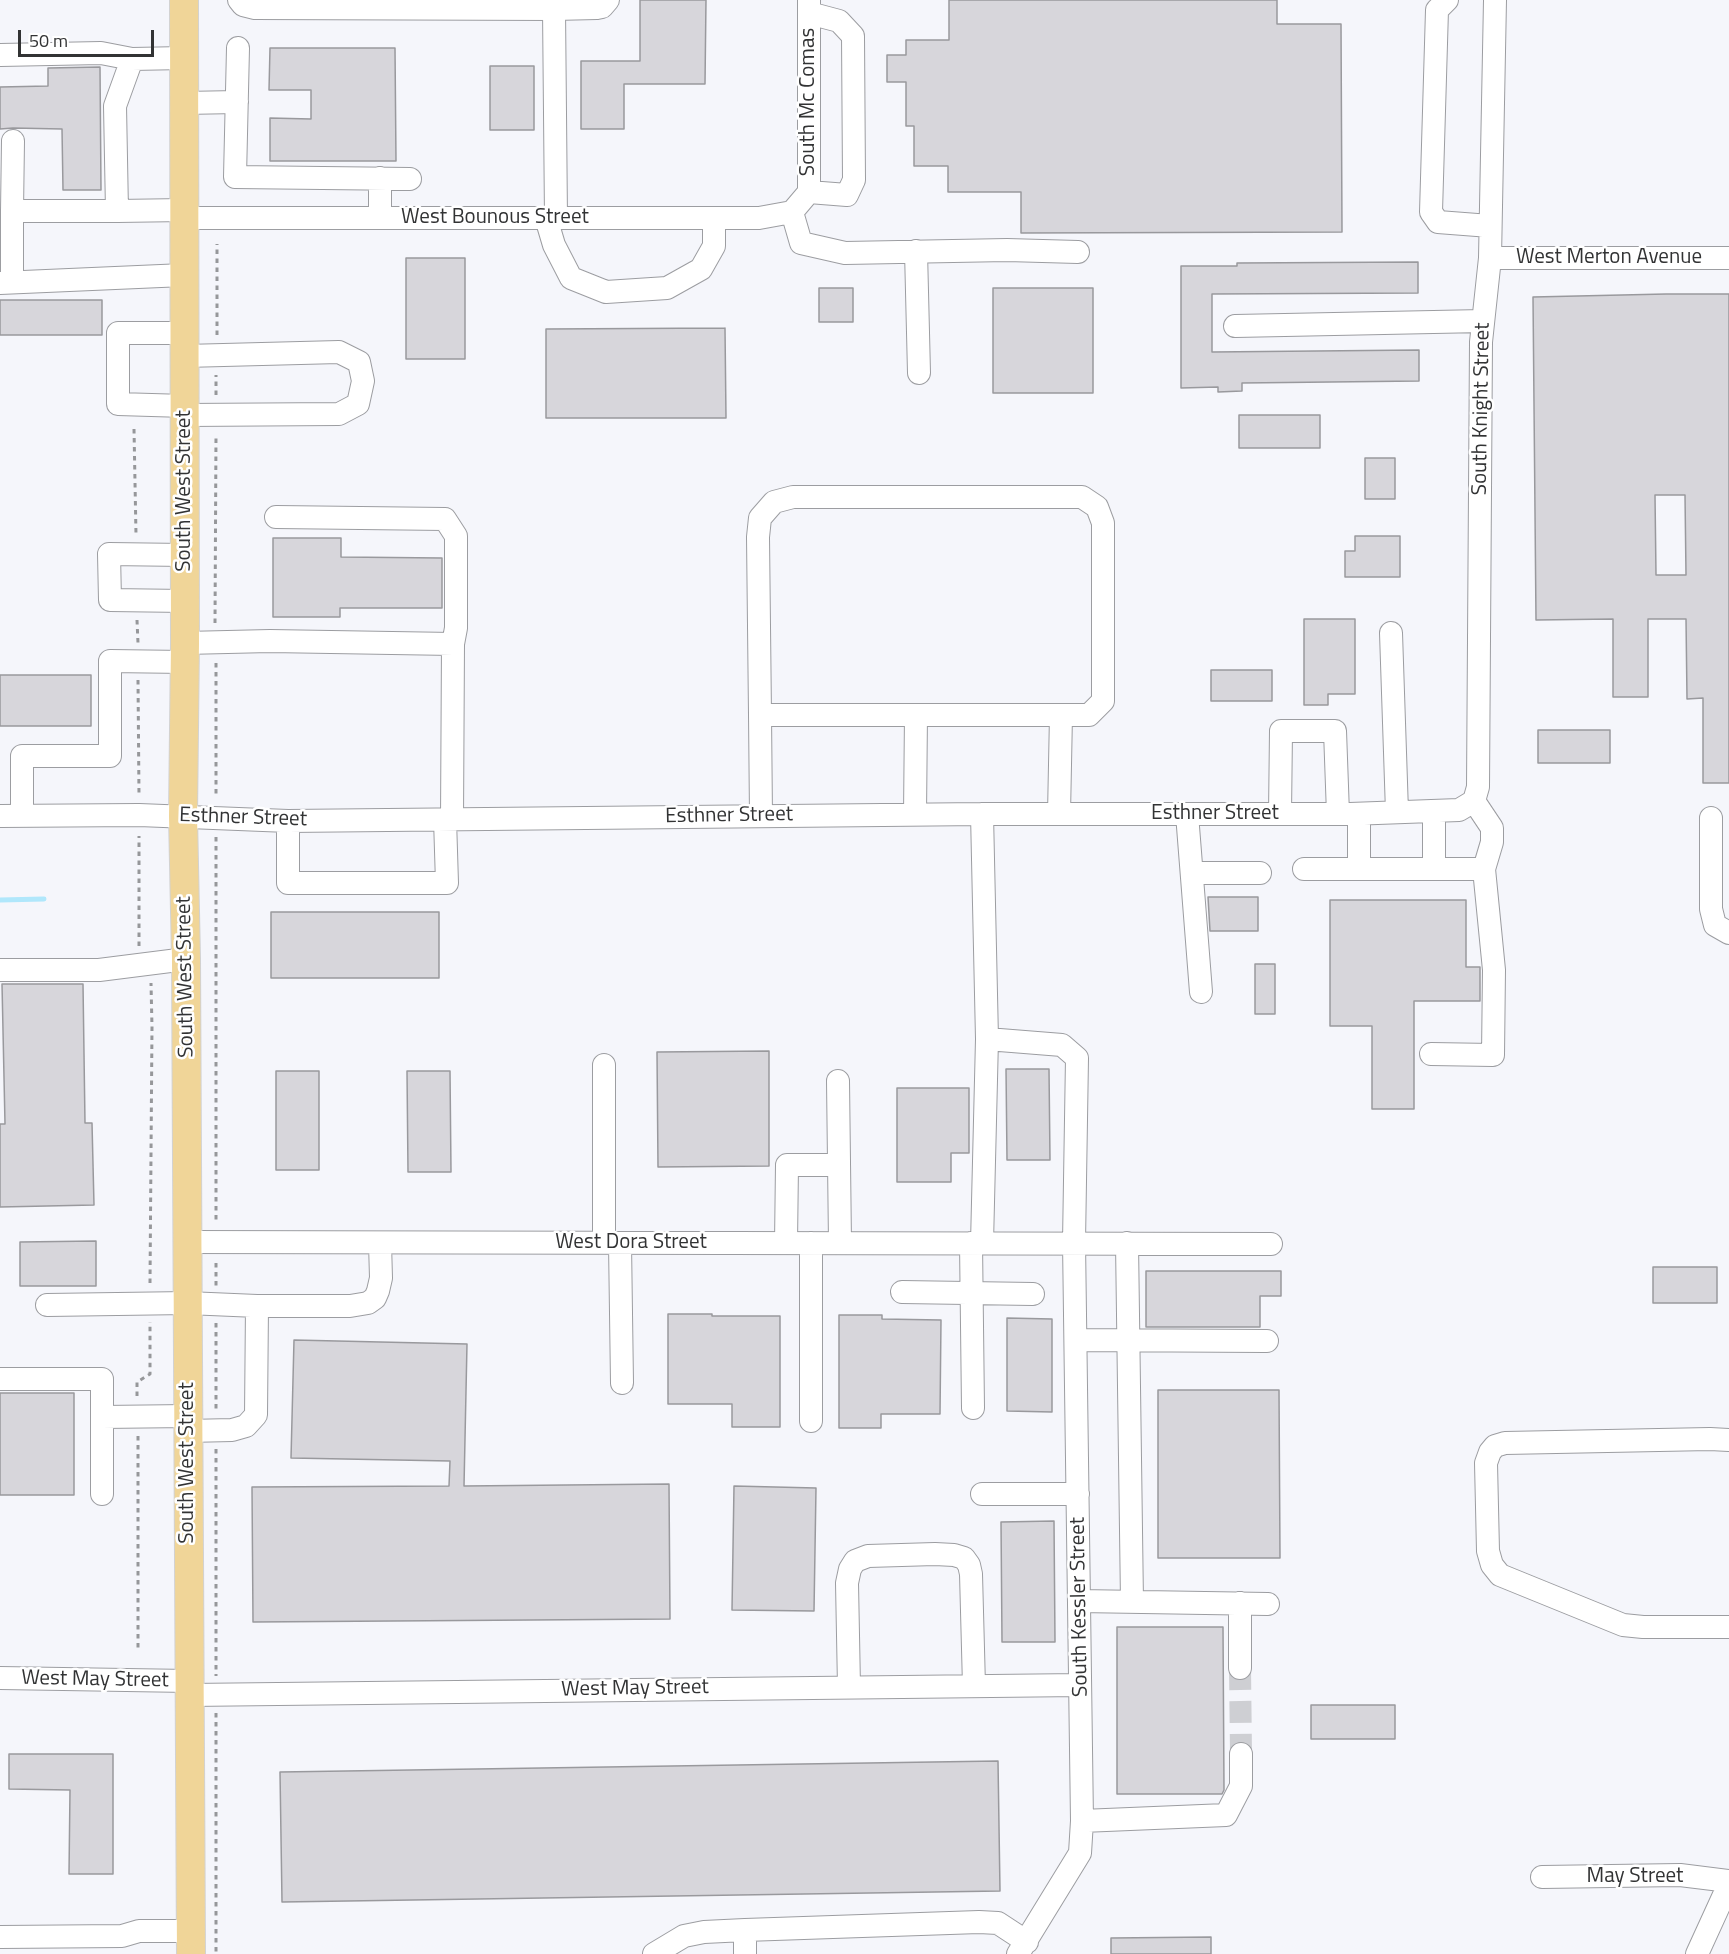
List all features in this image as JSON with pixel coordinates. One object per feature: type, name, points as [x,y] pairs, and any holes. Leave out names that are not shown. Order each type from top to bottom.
[{"type":"main road","name":"South West Street","points":[[184,0],[183,816],[186,959],[188,1423],[198,1691],[191,1943]]},
{"type":"street","points":[[239,0],[243,5],[255,8],[554,9],[597,8],[602,7],[608,0]]},
{"type":"street","points":[[1447,0],[1437,10],[1431,212],[1438,222],[1490,226]]},
{"type":"street","name":"South Knight Street","points":[[1466,805],[1478,788],[1481,342],[1490,258],[1495,0]]},
{"type":"street","name":"South Mc Comas","points":[[809,6],[800,202],[801,243],[845,253],[916,252]]},
{"type":"street","name":"West Bounous Street","points":[[12,211],[117,210],[184,214],[380,218],[759,218],[800,202],[847,195],[854,180],[853,36],[839,21],[809,6]]},
{"type":"street","points":[[554,9],[551,218],[554,244],[571,278],[606,292],[667,288],[701,269],[714,246],[714,218]]},
{"type":"street","points":[[238,48],[235,177],[410,179]]},
{"type":"street","points":[[0,55],[101,53],[132,59],[184,58]]},
{"type":"street","points":[[117,210],[115,106],[132,59]]},
{"type":"street","points":[[184,103],[237,102]]},
{"type":"street","points":[[13,141],[12,211],[6,283],[184,275]]},
{"type":"street","points":[[380,218],[381,178]]},
{"type":"street","points":[[919,373],[916,252],[1007,250],[1078,252]]},
{"type":"street","name":"West Merton Avenue","points":[[1490,258],[1729,258]]},
{"type":"street","points":[[1235,326],[1483,321]]},
{"type":"street","points":[[118,333],[184,345],[216,355],[339,352],[359,362],[363,381],[358,404],[339,414],[216,415],[118,404],[118,333]]},
{"type":"street","points":[[760,715],[1089,715],[1103,701],[1103,523],[1097,507],[1082,497],[793,497],[774,502],[760,518],[758,537],[761,816]]},
{"type":"street","points":[[276,517],[445,519],[456,536],[456,628],[453,644],[447,883],[288,883],[288,820]]},
{"type":"street","points":[[185,555],[109,554],[110,600],[185,601]]},
{"type":"street","points":[[1391,633],[1397,812]]},
{"type":"street","points":[[11,816],[22,756],[111,756],[110,661],[138,661],[185,652],[215,642],[453,644]]},
{"type":"street","points":[[915,814],[916,715]]},
{"type":"street","points":[[1059,814],[1061,715]]},
{"type":"street","points":[[1280,814],[1281,731],[1335,731],[1359,868]]},
{"type":"street","points":[[1431,1054],[1493,1055],[1494,970],[1484,868],[1492,842],[1492,828],[1466,805]]},
{"type":"street","name":"Esthner Street","points":[[11,816],[139,815],[288,820],[915,814],[1348,814],[1434,811],[1466,805]]},
{"type":"street","points":[[1434,811],[1434,868]]},
{"type":"street","points":[[973,1408],[972,1293],[977,1243],[987,1039],[982,814]]},
{"type":"street","points":[[1187,814],[1201,992]]},
{"type":"street","points":[[1711,818],[1711,909],[1715,925],[1729,933]]},
{"type":"street","points":[[1304,868],[1484,868]]},
{"type":"street","points":[[1192,873],[1260,873]]},
{"type":"street","points":[[0,970],[99,970],[186,959]]},
{"type":"street","name":"South Kessler Street","points":[[987,1039],[1062,1045],[1077,1058],[1074,1242],[1082,1821],[1080,1853],[1023,1948]]},
{"type":"street","points":[[604,1065],[621,1383]]},
{"type":"street","points":[[838,1081],[840,1243]]},
{"type":"street","points":[[786,1243],[787,1165],[839,1165]]},
{"type":"street","name":"West Dora Street","points":[[187,1242],[1271,1244]]},
{"type":"street","points":[[47,1305],[350,1306],[368,1303],[375,1298],[381,1278],[380,1243]]},
{"type":"street","points":[[811,1243],[811,1421]]},
{"type":"street","points":[[1127,1243],[1132,1602]]},
{"type":"street","points":[[902,1292],[1033,1294]]},
{"type":"street","points":[[102,1417],[138,1416],[188,1423],[216,1431],[232,1430],[252,1422],[256,1415],[257,1306]]},
{"type":"street","points":[[1077,1340],[1268,1341]]},
{"type":"street","points":[[0,1379],[102,1379],[102,1494]]},
{"type":"street","points":[[1729,1440],[1505,1443],[1495,1446],[1486,1463],[1488,1551],[1492,1565],[1500,1575],[1623,1625],[1729,1627]]},
{"type":"street","points":[[982,1494],[1078,1494]]},
{"type":"street","points":[[849,1687],[847,1583],[850,1569],[855,1561],[868,1556],[935,1554],[964,1558],[969,1565],[974,1686]]},
{"type":"street","points":[[1079,1602],[1268,1604]]},
{"type":"street","points":[[1240,1603],[1240,1668]]},
{"type":"street","name":"West May Street","points":[[0,1678],[198,1691],[1080,1685]]},
{"type":"street","points":[[1082,1821],[1226,1815],[1241,1786],[1241,1754]]},
{"type":"street","name":"May Street","points":[[1542,1877],[1680,1875],[1729,1883]]},
{"type":"street","points":[[1697,1954],[1729,1883]]},
{"type":"street","points":[[654,1954],[684,1936],[704,1932],[979,1922],[998,1923],[1023,1948]]},
{"type":"street","points":[[745,1930],[745,1954]]},
{"type":"street","points":[[0,1938],[117,1945],[139,1931],[191,1943]]},
{"type":"path","points":[[216,1954],[198,1691],[216,1431],[217,244]]},
{"type":"path","points":[[134,429],[136,555]]},
{"type":"path","points":[[137,600],[139,970],[151,983],[152,1005],[150,1374],[137,1382],[138,1650]]},
{"type":"building","points":[[640,0],[706,0],[705,84],[624,84],[624,129],[581,129],[581,61],[640,61]]},
{"type":"building","points":[[949,0],[1277,0],[1277,24],[1341,24],[1342,232],[1021,233],[1021,192],[948,192],[948,166],[914,166],[914,126],[906,126],[906,82],[887,82],[887,55],[906,55],[906,40],[949,40]]},
{"type":"building","points":[[270,48],[395,48],[396,161],[270,161],[270,118],[311,119],[311,90],[269,90]]},
{"type":"building","points":[[490,66],[534,66],[534,130],[490,130]]},
{"type":"building","points":[[100,67],[101,190],[63,190],[62,129],[0,129],[0,87],[48,86],[48,68]]},
{"type":"building","points":[[406,258],[465,258],[465,359],[406,359]]},
{"type":"building","points":[[1418,262],[1418,293],[1212,294],[1212,352],[1419,350],[1419,381],[1242,383],[1242,391],[1218,392],[1218,387],[1181,388],[1181,266],[1237,266],[1237,263]]},
{"type":"building","points":[[819,288],[853,288],[853,322],[819,322]]},
{"type":"building","points":[[993,288],[1093,288],[1093,393],[993,393]]},
{"type":"building","points":[[1729,294],[1729,783],[1703,783],[1703,698],[1687,699],[1686,619],[1648,619],[1648,697],[1613,697],[1613,619],[1536,620],[1533,297]],"holes":[[[1655,495],[1685,495],[1686,575],[1656,575]]]},
{"type":"building","points":[[0,300],[102,300],[102,335],[0,335]]},
{"type":"building","points":[[725,328],[726,418],[546,418],[546,329]]},
{"type":"building","points":[[1239,415],[1320,415],[1320,448],[1239,448]]},
{"type":"building","points":[[1365,458],[1395,458],[1395,499],[1365,499]]},
{"type":"building","points":[[1355,536],[1400,536],[1400,577],[1345,577],[1345,551],[1355,551]]},
{"type":"building","points":[[273,538],[341,538],[341,557],[442,558],[442,608],[340,608],[340,617],[273,617]]},
{"type":"building","points":[[1304,619],[1355,619],[1355,694],[1328,694],[1328,705],[1304,705]]},
{"type":"building","points":[[1211,670],[1272,670],[1272,701],[1211,701]]},
{"type":"building","points":[[0,675],[91,675],[91,726],[0,726]]},
{"type":"building","points":[[1538,730],[1610,730],[1610,763],[1538,763]]},
{"type":"building","points":[[1208,897],[1258,897],[1258,931],[1210,931]]},
{"type":"building","points":[[1330,900],[1466,900],[1466,967],[1480,967],[1480,1001],[1414,1001],[1414,1109],[1372,1109],[1372,1026],[1330,1026]]},
{"type":"building","points":[[271,912],[439,912],[439,978],[271,978]]},
{"type":"building","points":[[1255,964],[1275,964],[1275,1014],[1255,1014]]},
{"type":"building","points":[[2,984],[83,984],[85,1123],[92,1123],[94,1205],[0,1207],[0,1124],[5,1124]]},
{"type":"building","points":[[769,1051],[769,1166],[658,1167],[657,1052]]},
{"type":"building","points":[[1006,1069],[1049,1069],[1050,1160],[1007,1160]]},
{"type":"building","points":[[276,1071],[319,1071],[319,1170],[276,1170]]},
{"type":"building","points":[[407,1071],[450,1071],[451,1172],[408,1172]]},
{"type":"building","points":[[897,1088],[969,1088],[969,1153],[951,1153],[951,1182],[897,1182]]},
{"type":"building","points":[[96,1241],[96,1286],[20,1286],[20,1242]]},
{"type":"building","points":[[1653,1267],[1717,1267],[1717,1303],[1653,1303]]},
{"type":"building","points":[[1146,1271],[1281,1271],[1281,1296],[1260,1296],[1260,1327],[1146,1327]]},
{"type":"building","points":[[668,1314],[780,1316],[780,1427],[732,1427],[732,1404],[668,1404]]},
{"type":"building","points":[[839,1315],[882,1315],[882,1319],[941,1320],[940,1414],[881,1414],[881,1428],[839,1428]]},
{"type":"building","points":[[1007,1318],[1052,1319],[1052,1412],[1007,1411]]},
{"type":"building","points":[[294,1340],[467,1344],[464,1486],[669,1484],[670,1619],[253,1622],[252,1487],[449,1486],[450,1461],[291,1458]]},
{"type":"building","points":[[1158,1390],[1279,1390],[1280,1558],[1158,1558]]},
{"type":"building","points":[[0,1393],[74,1393],[74,1495],[0,1495]]},
{"type":"building","points":[[734,1486],[816,1488],[814,1611],[732,1610]]},
{"type":"building","points":[[1054,1521],[1055,1642],[1002,1642],[1001,1522]]},
{"type":"building","points":[[1117,1627],[1223,1627],[1224,1790],[1222,1794],[1117,1794]]},
{"type":"building","points":[[1311,1705],[1395,1705],[1395,1739],[1311,1739]]},
{"type":"building","points":[[9,1754],[113,1754],[113,1874],[69,1874],[70,1790],[9,1789]]},
{"type":"building","points":[[998,1761],[1000,1891],[282,1902],[280,1772]]},
{"type":"building","points":[[1211,1937],[1211,1954],[1111,1954],[1111,1938]]},
{"type":"waterway","points":[[0,900],[44,899]]},
{"type":"tunnel","points":[[1240,1668],[1241,1754]]}]
